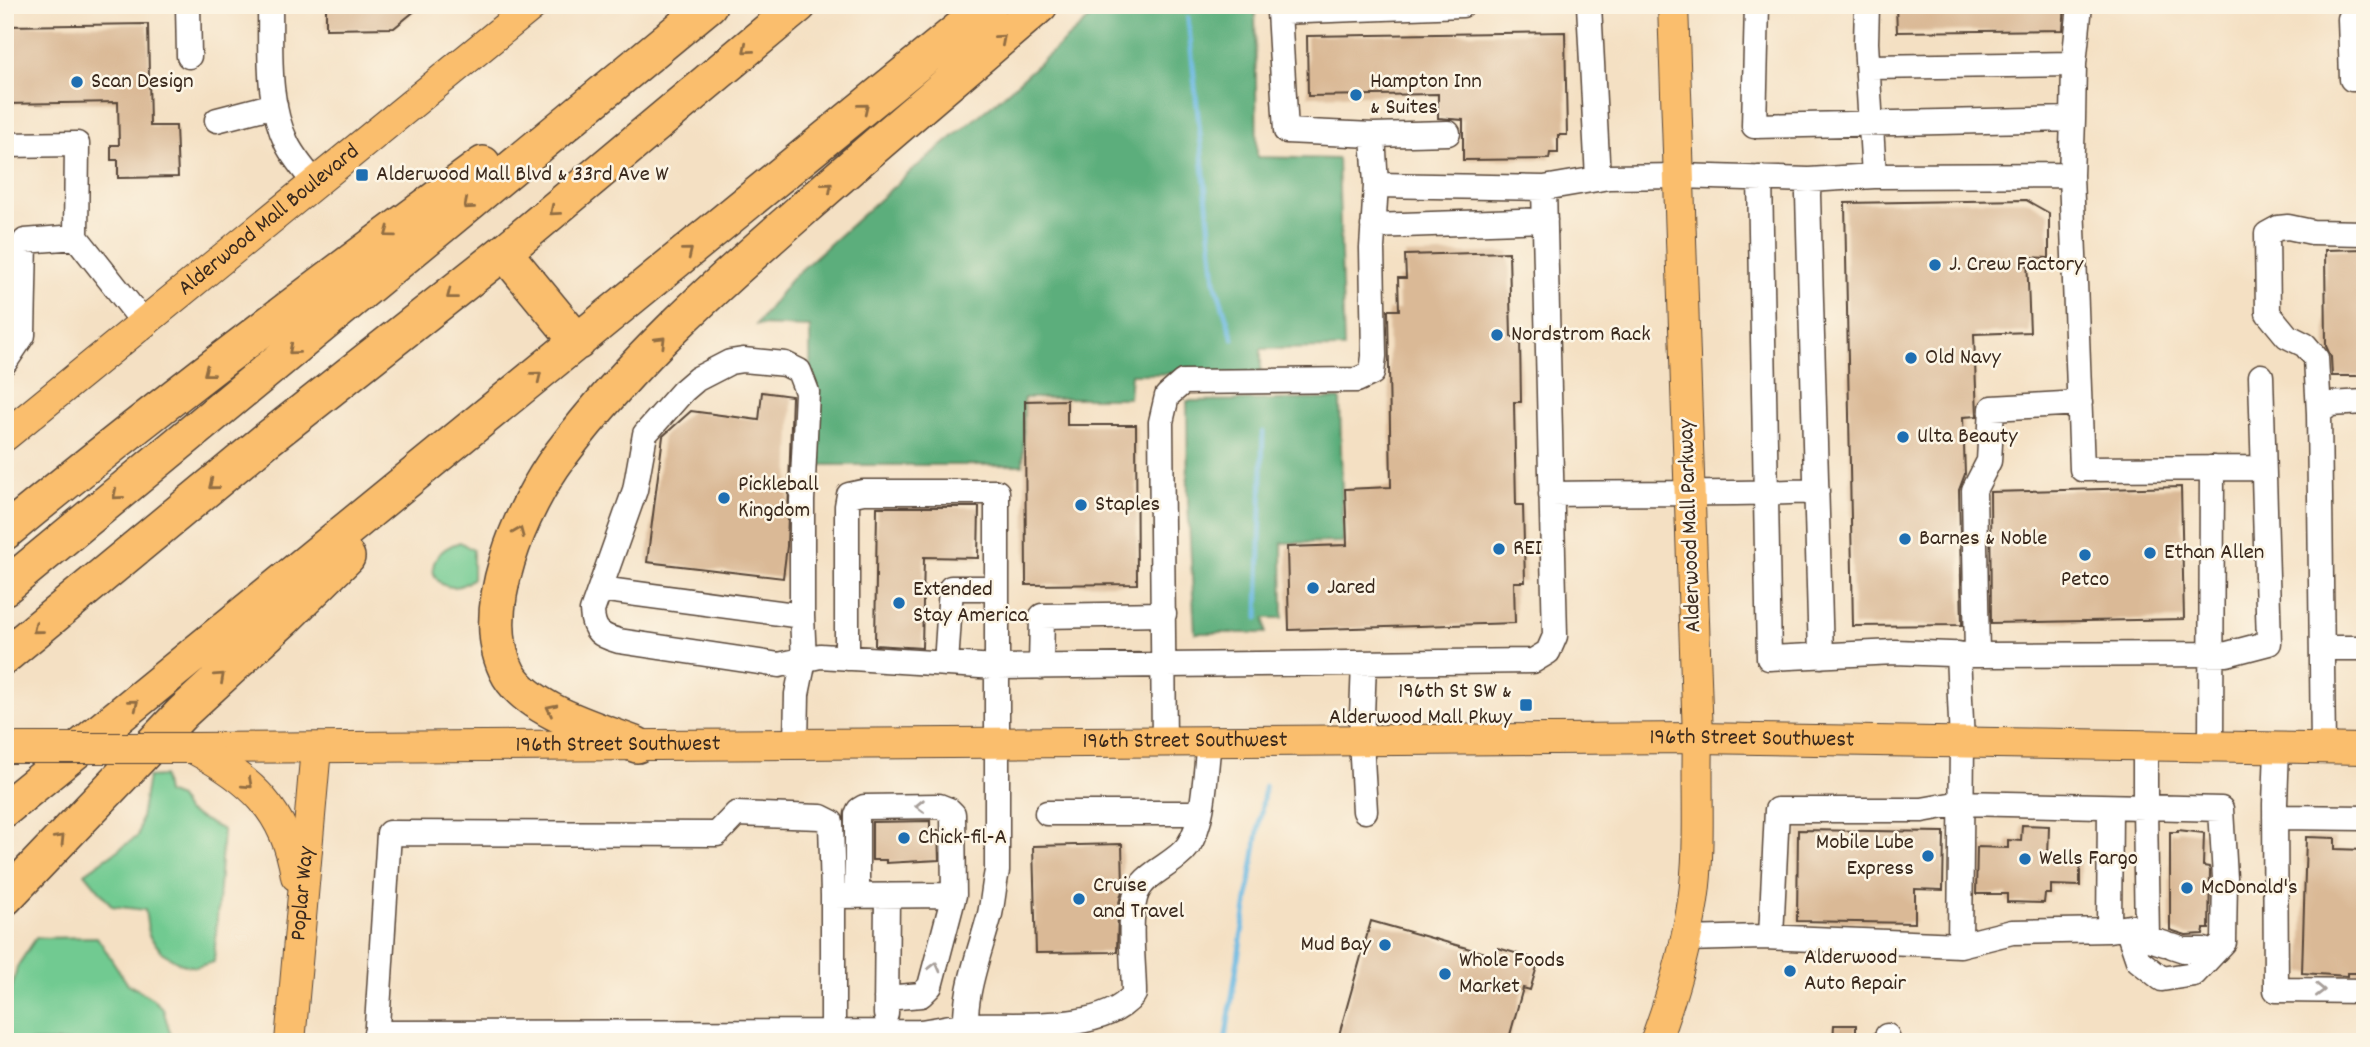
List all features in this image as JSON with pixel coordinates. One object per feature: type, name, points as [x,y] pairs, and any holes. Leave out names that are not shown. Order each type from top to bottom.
[{"type":"highway","points":[[5,533],[80,471],[375,243],[701,5]]},
{"type":"highway","points":[[5,587],[709,5]]},
{"type":"highway","points":[[5,656],[265,441],[504,252],[799,5]]},
{"type":"highway","points":[[5,809],[989,5]]},
{"type":"highway","points":[[637,745],[549,710],[527,696],[510,677],[501,657],[495,612],[499,589],[513,548],[543,482],[560,455],[595,411],[738,265],[1040,5]]},
{"type":"highway","points":[[504,252],[579,342]]},
{"type":"highway","points":[[5,898],[183,712],[284,619],[496,410]]},
{"type":"main road","name":"Alderwood Mall Boulevard","points":[[5,436],[533,5]]},
{"type":"main road","name":"Alderwood Mall Parkway","points":[[1656,1042],[1674,991],[1695,884],[1698,738],[1673,5]]},
{"type":"main road","name":"196th Street Southwest","points":[[5,748],[1698,738],[2365,749]]},
{"type":"main road","points":[[191,748],[229,768],[255,790],[281,827],[293,855],[300,905]]},
{"type":"main road","name":"Poplar Way","points":[[289,1042],[316,748]]},
{"type":"street","points":[[188,5],[189,56]]},
{"type":"street","points":[[270,5],[271,82],[275,105],[287,144],[315,183]]},
{"type":"street","points":[[1448,133],[1373,135],[1286,131],[1279,9],[1462,5]]},
{"type":"street","points":[[1589,5],[1598,179]]},
{"type":"street","points":[[1757,5],[1754,126],[2074,119]]},
{"type":"street","points":[[1867,5],[1866,43],[1874,176]]},
{"type":"street","points":[[2080,5],[2074,64],[2071,175],[2082,469],[2263,468]]},
{"type":"street","points":[[2350,19],[2351,79],[2365,79]]},
{"type":"street","points":[[1869,67],[2074,64]]},
{"type":"street","points":[[217,120],[275,105]]},
{"type":"street","points":[[1164,742],[1161,422],[1167,396],[1183,382],[1357,380],[1372,373],[1374,356],[1371,248],[1376,185],[1373,135]]},
{"type":"street","points":[[5,145],[77,144],[76,237],[144,323]]},
{"type":"street","points":[[1376,185],[1544,188],[1598,179],[1679,176],[1809,180],[1874,176],[2071,175]]},
{"type":"street","points":[[1760,178],[1769,658],[1895,652],[1968,655],[2227,654],[2269,643],[2260,376]]},
{"type":"street","points":[[1809,180],[1821,656]]},
{"type":"street","points":[[796,744],[797,694],[804,660],[802,501],[807,392],[799,371],[785,364],[743,360],[716,368],[682,391],[645,434],[635,489],[592,611],[593,624],[604,637],[779,665],[804,660],[820,656],[996,667],[1533,662],[1548,652],[1555,636],[1544,188]]},
{"type":"street","points":[[1373,226],[1545,220]]},
{"type":"street","points":[[2323,748],[2316,358],[2305,345],[2287,335],[2268,313],[2267,234],[2278,228],[2288,227],[2312,232],[2365,233]]},
{"type":"street","points":[[5,362],[23,335],[25,241],[76,237]]},
{"type":"street","points":[[2319,413],[2330,404],[2365,402]]},
{"type":"street","points":[[1960,945],[1962,743],[1974,490],[1989,461],[1992,408],[2080,403]]},
{"type":"street","points":[[2211,468],[2211,747]]},
{"type":"street","points":[[1551,494],[1766,494],[1817,491]]},
{"type":"street","points":[[847,658],[846,506],[849,495],[863,492],[997,492],[996,871],[990,912],[973,966],[966,1034]]},
{"type":"street","points":[[947,664],[951,587],[996,588]]},
{"type":"street","points":[[600,589],[802,616]]},
{"type":"street","points":[[1041,667],[1042,616],[1164,614]]},
{"type":"street","points":[[2322,648],[2365,648]]},
{"type":"street","points":[[1364,663],[1361,741],[1365,811]]},
{"type":"street","points":[[845,896],[831,822],[821,817],[736,814],[717,834],[389,834],[376,1037],[833,1032],[880,1035],[920,1032],[966,1034],[1085,1021],[1106,1014],[1129,1002],[1134,995],[1132,919],[1135,896],[1151,876],[1185,850],[1192,841],[1200,813],[1209,742]]},
{"type":"street","points":[[1771,937],[1777,810],[1922,810],[1961,803],[2110,807],[2145,807],[2221,809],[2225,878],[2224,942],[2194,974],[2162,979],[2138,960],[2149,943],[2145,807],[2145,746]]},
{"type":"street","points":[[2277,748],[2276,990],[2365,991]]},
{"type":"street","points":[[833,1032],[845,896],[859,810],[864,807],[939,806],[953,814],[954,895],[930,986],[921,995],[886,998]]},
{"type":"street","points":[[2110,807],[2149,943]]},
{"type":"street","points":[[1047,813],[1200,813]]},
{"type":"street","points":[[2275,817],[2365,818]]},
{"type":"street","points":[[1685,939],[1771,937],[1960,945],[2012,932],[2149,943],[2185,964],[2204,950],[2213,939],[2216,876],[2212,835],[2221,824]]},
{"type":"street","points":[[845,896],[954,895]]},
{"type":"street","points":[[880,1035],[886,998],[887,896]]},
{"type":"green space","points":[[1105,5],[1255,5],[1257,157],[1338,159],[1344,348],[1261,349],[1261,373],[1131,374],[1129,398],[1024,398],[1023,465],[811,465],[810,327],[756,325],[792,278],[910,172],[999,99]]},
{"type":"green space","points":[[1340,399],[1343,542],[1282,543],[1283,618],[1265,618],[1266,633],[1195,633],[1188,503],[1187,401]]},
{"type":"green space","points":[[460,542],[473,550],[473,578],[461,585],[450,587],[441,584],[435,577],[433,568],[436,558],[445,549]]},
{"type":"green space","points":[[163,776],[166,793],[179,798],[186,811],[223,830],[214,962],[196,967],[182,964],[163,953],[149,936],[145,910],[112,906],[85,873],[138,836],[148,777]]},
{"type":"green space","points":[[97,937],[127,983],[153,999],[163,1009],[173,1042],[7,1042],[6,1012],[17,967],[36,938]]},
{"type":"building","points":[[326,5],[422,5],[394,28],[326,29]]},
{"type":"building","points":[[1896,5],[2065,5],[2063,30],[1897,32]]},
{"type":"building","name":"Scan Design","points":[[148,24],[150,126],[176,126],[178,177],[118,178],[118,160],[111,160],[111,145],[119,145],[118,102],[5,104],[5,26]]},
{"type":"building","name":"Hampton Inn & Suites","points":[[1565,32],[1567,135],[1558,135],[1558,153],[1550,153],[1549,159],[1463,160],[1463,120],[1438,118],[1438,94],[1308,96],[1307,36]]},
{"type":"building","points":[[2026,200],[2049,213],[2049,258],[2027,257],[2030,332],[1974,334],[1977,416],[1963,417],[1965,474],[1959,490],[1962,625],[1853,626],[1845,203]]},
{"type":"building","points":[[2365,249],[2365,376],[2332,376],[2331,357],[2326,346],[2325,250]]},
{"type":"building","points":[[1509,252],[1511,337],[1520,337],[1521,402],[1514,402],[1516,505],[1523,505],[1525,582],[1514,582],[1515,623],[1289,630],[1287,547],[1347,545],[1345,489],[1391,487],[1388,310],[1399,310],[1398,278],[1406,278],[1405,255]]},
{"type":"building","name":"Pickleball Kingdom","points":[[762,392],[792,396],[787,546],[783,578],[647,562],[663,436],[691,411],[759,420]]},
{"type":"building","name":"Staples","points":[[1067,400],[1067,425],[1136,425],[1137,584],[1026,585],[1025,401]]},
{"type":"building","points":[[2181,487],[2184,619],[1991,623],[1990,492]]},
{"type":"building","name":"Extended Stay America","points":[[877,507],[979,507],[978,558],[924,557],[922,648],[875,645]]},
{"type":"building","name":"Chick-fil-A","points":[[930,821],[930,830],[938,830],[939,860],[886,863],[886,860],[872,860],[872,822]]},
{"type":"building","points":[[2022,825],[2049,826],[2048,858],[2080,859],[2080,886],[2051,885],[2051,894],[2045,894],[2044,903],[2007,902],[2007,894],[1976,894],[1977,847],[2008,848],[2008,840],[2021,841]]},
{"type":"building","points":[[1798,830],[1944,832],[1943,890],[1915,889],[1915,923],[1797,921]]},
{"type":"building","name":"McDonald's","points":[[2178,830],[2204,833],[2203,866],[2209,867],[2210,871],[2209,929],[2204,929],[2203,934],[2186,935],[2170,930],[2170,832]]},
{"type":"building","points":[[2306,837],[2335,838],[2335,849],[2365,850],[2365,973],[2347,973],[2347,976],[2302,973]]},
{"type":"building","name":"Cruise and Travel","points":[[1122,844],[1123,887],[1118,907],[1117,952],[1036,953],[1033,846]]},
{"type":"building","name":"Whole Foods Market","points":[[1371,921],[1495,956],[1498,948],[1539,960],[1530,990],[1523,988],[1508,1042],[1337,1042]]},
{"type":"building","points":[[1834,1025],[1856,1025],[1856,1042],[1833,1042]]},
{"type":"waterway","points":[[1188,18],[1215,281],[1233,339]]},
{"type":"waterway","points":[[1258,618],[1263,432]]},
{"type":"waterway","points":[[1225,1042],[1265,786]]},
{"type":"place","name":"Scan Design","points":[[77,82]]},
{"type":"place","name":"Hampton Inn & Suites","points":[[1356,95]]},
{"type":"place","name":"Alderwood Mall Blvd & 33rd Ave W","points":[[362,175]]},
{"type":"place","name":"J. Crew Factory","points":[[1935,265]]},
{"type":"place","name":"Nordstrom Rack","points":[[1497,335]]},
{"type":"place","name":"Old Navy","points":[[1911,358]]},
{"type":"place","name":"Ulta Beauty","points":[[1903,437]]},
{"type":"place","name":"Pickleball Kingdom","points":[[724,498]]},
{"type":"place","name":"Staples","points":[[1081,505]]},
{"type":"place","name":"Barnes & Noble","points":[[1905,539]]},
{"type":"place","name":"REI","points":[[1499,549]]},
{"type":"place","name":"Ethan Allen","points":[[2150,553]]},
{"type":"place","name":"Petco","points":[[2085,555]]},
{"type":"place","name":"Jared","points":[[1313,588]]},
{"type":"place","name":"Extended Stay America","points":[[899,603]]},
{"type":"place","name":"196th St SW & Alderwood Mall Pkwy","points":[[1526,705]]},
{"type":"place","name":"Chick-fil-A","points":[[904,838]]},
{"type":"place","name":"Mobile Lube Express","points":[[1928,856]]},
{"type":"place","name":"Wells Fargo","points":[[2025,859]]},
{"type":"place","name":"McDonald's","points":[[2187,888]]},
{"type":"place","name":"Cruise and Travel","points":[[1079,899]]},
{"type":"place","name":"Mud Bay","points":[[1385,945]]},
{"type":"place","name":"Alderwood Auto Repair","points":[[1790,971]]},
{"type":"place","name":"Whole Foods Market","points":[[1445,974]]}]
